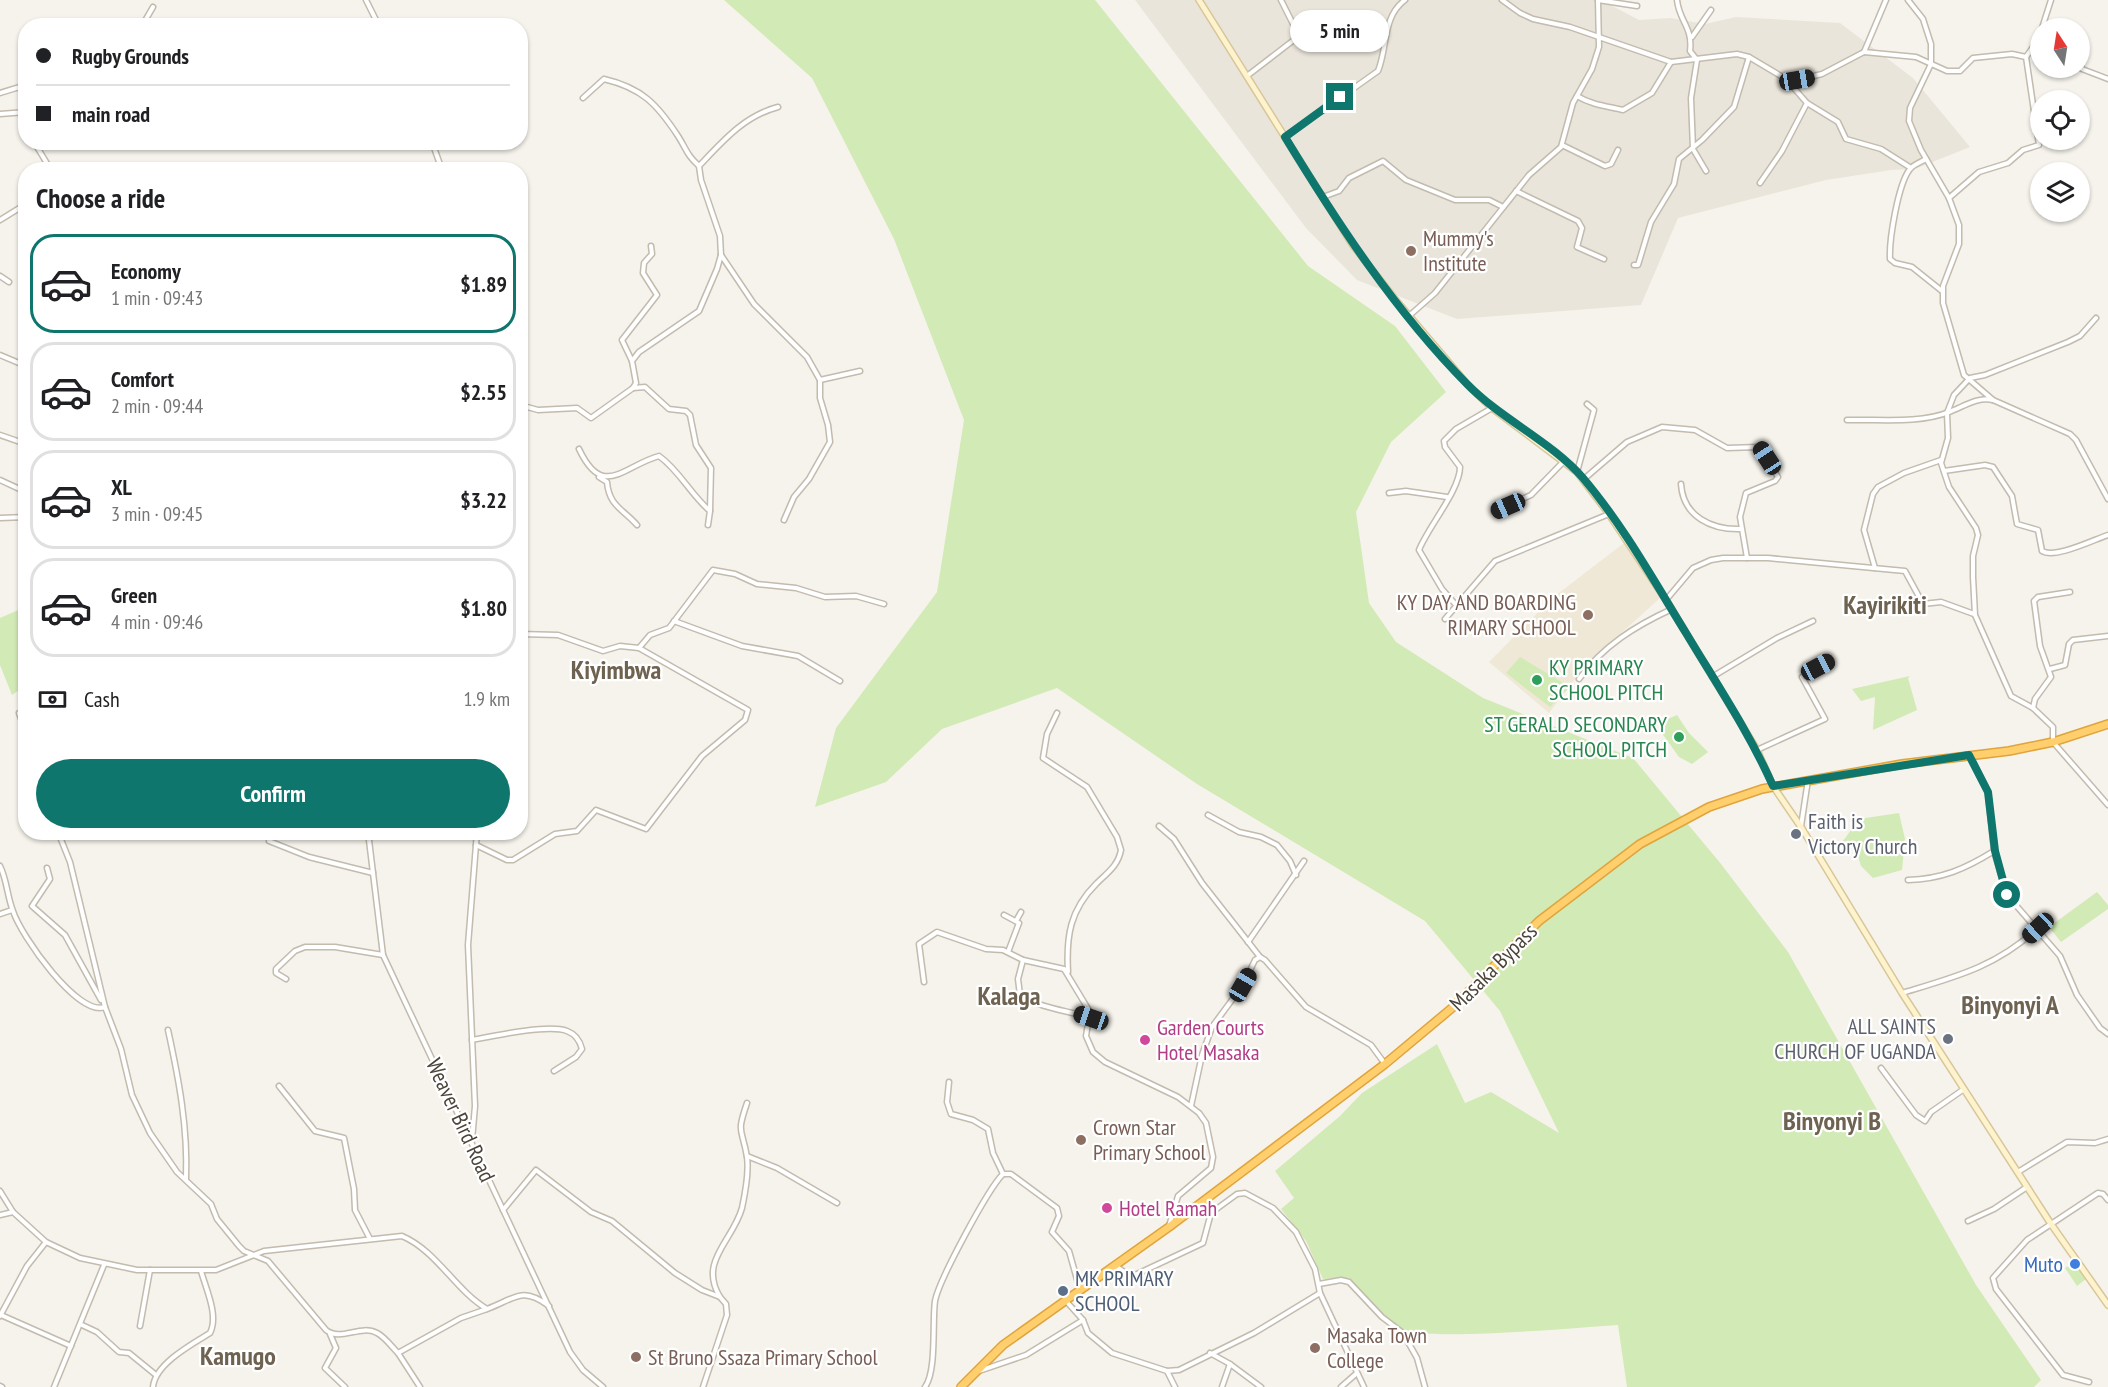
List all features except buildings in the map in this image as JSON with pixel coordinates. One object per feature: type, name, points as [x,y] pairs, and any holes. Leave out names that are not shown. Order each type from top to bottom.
[{"type":"highway","name":"Masaka Bypass","points":[[961,1387],[1003,1346],[1169,1227],[1385,1064],[1452,1008],[1539,921],[1632,849],[1709,807],[1773,786],[2053,742],[2108,724]]},
{"type":"main road","points":[[1198,0],[1352,244],[1409,316],[1461,378],[1492,408],[1577,472],[1610,514],[1672,609],[1757,750],[1773,786],[1801,827],[1902,993],[2051,1224],[2108,1305]]},
{"type":"street","points":[[366,0],[375,18]]},
{"type":"street","points":[[1246,76],[1299,36],[1281,0]]},
{"type":"street","points":[[1285,137],[1378,71],[1389,20],[1405,0]]},
{"type":"street","points":[[1502,0],[1527,16],[1599,37],[1671,62],[1697,60],[1729,53],[1749,57],[1786,79],[1807,103],[1838,122],[1846,139],[1881,149],[1911,168]]},
{"type":"street","points":[[1409,316],[1435,292],[1516,191],[1562,145],[1571,108],[1592,69],[1599,37],[1598,0],[1637,6]]},
{"type":"street","points":[[1677,0],[1678,9],[1692,37]]},
{"type":"street","points":[[1864,52],[1886,0]]},
{"type":"street","points":[[1908,0],[1923,19],[1928,32],[1930,64],[1909,114],[1912,129],[1926,159],[1949,198],[1957,218],[1960,235],[1942,291],[1943,303],[1965,375],[1993,400]]},
{"type":"street","points":[[2045,18],[2051,0]]},
{"type":"street","points":[[147,18],[153,7]]},
{"type":"street","points":[[1706,171],[1693,147],[1691,98],[1697,60],[1690,51],[1692,37],[1711,10]]},
{"type":"street","points":[[1786,79],[1797,80],[1822,74],[1864,52],[1910,56],[1954,72],[1963,69],[1973,58],[2012,54],[2026,57]]},
{"type":"street","points":[[2026,57],[2030,53]]},
{"type":"street","points":[[1634,265],[1638,265],[1641,259],[1651,222],[1674,184],[1679,159],[1734,107],[1749,57]]},
{"type":"street","points":[[1949,198],[1980,172],[2008,163],[2023,150],[2039,144],[2026,57]]},
{"type":"street","points":[[1577,96],[1594,105],[1604,104],[1623,110],[1652,93],[1671,62]]},
{"type":"street","points":[[2090,72],[2108,79]]},
{"type":"street","points":[[583,98],[590,88],[604,79],[620,82],[651,99],[679,137],[686,154],[699,166],[701,180],[720,236],[721,255],[708,294],[699,311],[639,351],[632,362]]},
{"type":"street","points":[[0,93],[18,88]]},
{"type":"street","points":[[1760,183],[1782,151],[1807,103]]},
{"type":"street","points":[[699,166],[733,129],[758,112],[778,106]]},
{"type":"street","points":[[0,114],[18,113]]},
{"type":"street","points":[[1562,145],[1605,166],[1610,165],[1618,150]]},
{"type":"street","points":[[1926,159],[1911,168],[1902,188],[1889,237],[1890,259],[1895,263],[1912,267],[1942,291]]},
{"type":"street","points":[[1322,198],[1340,191],[1349,178],[1383,160],[1406,180],[1455,200],[1490,200],[1503,207]]},
{"type":"street","points":[[1516,191],[1578,220],[1582,228],[1577,247],[1604,259]]},
{"type":"street","points":[[0,220],[18,209]]},
{"type":"street","points":[[528,407],[538,410],[577,408],[591,418],[633,388],[636,383],[632,362],[622,340],[657,295],[643,273],[644,263],[652,254],[651,246]]},
{"type":"street","points":[[721,255],[754,304],[807,357],[820,380],[820,398],[828,424],[830,442],[809,479],[794,497],[784,520]]},
{"type":"street","points":[[0,276],[9,282]]},
{"type":"street","points":[[2096,318],[2080,336],[2068,342],[1985,375],[1970,378],[1957,391],[1947,413],[1946,449],[1941,460],[1949,487],[1972,519],[1978,535],[1973,556],[1975,615],[2012,696],[2033,708],[2053,727],[2053,742],[2108,805]]},
{"type":"street","points":[[0,355],[18,363]]},
{"type":"street","points":[[820,380],[860,371]]},
{"type":"street","points":[[633,388],[645,387],[669,409],[686,411],[690,415],[696,445],[711,468],[708,525]]},
{"type":"street","points":[[1847,420],[1910,418],[1947,413],[1982,399],[1993,400],[2070,434],[2076,440],[2108,499]]},
{"type":"street","points":[[1577,472],[1594,410],[1587,404]]},
{"type":"street","points":[[1456,605],[1445,593],[1419,550],[1447,497],[1457,484],[1460,467],[1445,447],[1444,441],[1456,429],[1492,408]]},
{"type":"street","points":[[1584,479],[1627,442],[1662,427],[1695,430],[1727,448],[1759,447],[1778,477],[1775,481],[1746,493],[1741,511],[1741,529],[1747,547],[1747,558]]},
{"type":"street","points":[[0,435],[18,441]]},
{"type":"street","points":[[579,449],[586,465],[607,482],[609,496],[616,506],[638,525]]},
{"type":"street","points":[[596,475],[614,477],[659,456],[678,471],[700,502],[710,511]]},
{"type":"street","points":[[1875,568],[1864,530],[1873,494],[1878,488],[1904,473],[1941,460]]},
{"type":"street","points":[[1494,512],[1531,495],[1564,461]]},
{"type":"street","points":[[1944,471],[1984,465],[1992,467],[2012,496],[2017,524],[2038,530],[2042,551],[2045,554],[2055,554],[2108,534]]},
{"type":"street","points":[[0,480],[18,488]]},
{"type":"street","points":[[1681,483],[1683,496],[1697,518],[1720,529],[1741,529]]},
{"type":"street","points":[[1389,493],[1406,491],[1447,497]]},
{"type":"street","points":[[1445,619],[1485,569],[1501,557],[1610,514]]},
{"type":"street","points":[[0,518],[18,517]]},
{"type":"street","points":[[1666,600],[1693,568],[1723,558],[1747,558],[1905,571],[1923,604],[1941,602],[1975,615]]},
{"type":"street","points":[[639,648],[650,635],[664,631],[674,621],[713,570],[735,574],[757,584],[796,588],[825,597],[856,596],[884,604]]},
{"type":"street","points":[[2033,708],[2035,699],[2050,681],[2050,669],[2040,646],[2034,601],[2038,597],[2070,592]]},
{"type":"street","points":[[1579,679],[1591,662],[1610,645],[1630,630],[1672,609]]},
{"type":"street","points":[[674,621],[742,646],[798,656],[840,681]]},
{"type":"street","points":[[1712,677],[1777,638],[1813,621]]},
{"type":"street","points":[[476,845],[507,860],[513,860],[555,834],[577,831],[596,810],[646,829],[702,756],[745,720],[748,710],[639,648],[620,646],[603,651],[558,635],[528,634]]},
{"type":"street","points":[[2050,669],[2066,665],[2069,644],[2073,640],[2108,636]]},
{"type":"street","points":[[1757,750],[1825,719],[1802,676],[1831,660]]},
{"type":"street","points":[[1057,713],[1047,734],[1043,758],[1087,788],[1118,837],[1121,850],[1112,870],[1089,891],[1068,927],[1066,942],[1068,972],[1091,1018],[1086,1036],[1093,1052],[1105,1062],[1156,1084],[1191,1106],[1206,1123],[1213,1163],[1208,1173],[1178,1196],[1169,1227]]},
{"type":"street","points":[[1969,755],[1988,792],[1995,851],[2007,895],[2060,956],[2077,995],[2100,1028],[2108,1034]]},
{"type":"street","points":[[1801,827],[1808,780]]},
{"type":"street","points":[[1208,814],[1239,832],[1261,837],[1277,845],[1290,861],[1296,875]]},
{"type":"street","points":[[1159,826],[1174,839],[1202,883],[1260,957],[1306,1007],[1371,1045],[1385,1064]]},
{"type":"street","points":[[61,840],[70,862],[105,1008]]},
{"type":"street","name":"Weaver Bird Road","points":[[369,840],[383,955],[576,1362],[603,1387]]},
{"type":"street","points":[[472,1140],[475,1106],[468,945],[476,840]]},
{"type":"street","points":[[269,841],[309,857],[373,873]]},
{"type":"street","points":[[1908,880],[1932,879],[1963,870],[1995,851]]},
{"type":"street","points":[[1248,942],[1304,861]]},
{"type":"street","points":[[0,866],[12,910],[60,982],[83,1003],[90,1007],[105,1008]]},
{"type":"street","points":[[47,868],[50,879],[32,906],[65,934],[105,1008],[121,1049],[138,1108],[168,1161],[211,1204],[217,1219],[239,1246],[253,1256],[268,1261],[330,1334],[336,1348],[325,1368],[345,1387]]},
{"type":"street","points":[[0,914],[12,910]]},
{"type":"street","points":[[1016,921],[1021,912]]},
{"type":"street","points":[[1004,915],[1019,923],[1008,952]]},
{"type":"street","points":[[1902,993],[1976,970],[2014,948],[2038,928]]},
{"type":"street","points":[[924,982],[919,944],[937,932],[980,947],[1008,952],[1023,960],[1059,967],[1068,972]]},
{"type":"street","points":[[286,979],[276,973],[276,969],[299,948],[317,946],[383,955]]},
{"type":"street","points":[[1191,1106],[1202,1055],[1212,1027],[1243,985],[1255,960],[1260,957]]},
{"type":"street","points":[[1023,960],[1018,979],[1020,994],[1040,1006],[1064,1009],[1091,1018]]},
{"type":"street","points":[[168,1030],[183,1102],[187,1142],[186,1180]]},
{"type":"street","points":[[472,1040],[511,1033],[565,1030],[577,1037],[582,1049],[576,1057],[554,1071]]},
{"type":"street","points":[[1881,1068],[1912,1110],[1925,1121],[1931,1112],[1965,1088]]},
{"type":"street","points":[[949,1082],[947,1102],[951,1114],[973,1120],[988,1129],[993,1152],[1003,1174]]},
{"type":"street","points":[[279,1086],[315,1131],[344,1138],[354,1189],[355,1210],[370,1239]]},
{"type":"street","points":[[703,1387],[727,1315],[726,1304],[713,1281],[712,1264],[734,1227],[742,1207],[747,1156],[739,1130],[747,1103]]},
{"type":"street","points":[[2018,1172],[2067,1142],[2095,1143],[2108,1139]]},
{"type":"street","points":[[747,1156],[777,1168],[837,1203]]},
{"type":"street","points":[[503,1210],[533,1172],[537,1171],[591,1212],[609,1218],[675,1273],[702,1290],[720,1297]]},
{"type":"street","points":[[1003,1174],[1011,1174],[1058,1208],[1059,1216],[1052,1232],[1069,1251],[1080,1290]]},
{"type":"street","points":[[925,1387],[934,1340],[934,1310],[939,1288],[961,1244],[1003,1174]]},
{"type":"street","points":[[1968,1221],[1994,1209],[2027,1187]]},
{"type":"street","points":[[0,1191],[13,1212],[46,1242],[68,1254],[104,1265],[150,1270],[201,1271],[232,1266],[264,1251],[395,1236],[411,1239],[468,1296],[488,1309]]},
{"type":"street","points":[[1115,1265],[1129,1276],[1135,1275],[1203,1243],[1211,1213],[1237,1194],[1245,1193],[1273,1208],[1296,1232],[1305,1247],[1319,1284],[1320,1293],[1364,1387]]},
{"type":"street","points":[[2089,1382],[2067,1377],[2054,1365],[1994,1284],[1996,1273],[2027,1240],[2098,1193],[2103,1194],[2108,1200]]},
{"type":"street","points":[[0,1215],[13,1212]]},
{"type":"street","points":[[46,1242],[27,1266],[0,1316],[71,1346]]},
{"type":"street","points":[[54,1387],[104,1265]]},
{"type":"street","points":[[140,1326],[150,1270]]},
{"type":"street","points":[[153,1387],[156,1375],[185,1347],[210,1333],[212,1329],[213,1317],[201,1271]]},
{"type":"street","points":[[1319,1284],[1341,1280],[1349,1282],[1382,1317],[1403,1333],[1417,1358],[1425,1387]]},
{"type":"street","points":[[1075,1325],[1086,1329],[1120,1357],[1167,1371],[1179,1370],[1254,1333],[1320,1293]]},
{"type":"street","points":[[398,1353],[461,1318],[524,1294],[531,1294],[549,1306]]},
{"type":"street","points":[[1065,1301],[1083,1320],[1086,1329]]},
{"type":"street","points":[[973,1373],[1026,1355],[1083,1320]]},
{"type":"street","points":[[81,1324],[98,1332],[119,1352],[129,1353],[156,1375]]},
{"type":"street","points":[[330,1334],[338,1335],[369,1330],[378,1333],[398,1353],[420,1387]]},
{"type":"street","points":[[1210,1353],[1230,1364],[1261,1387]]},
{"type":"street","points":[[1222,1387],[1230,1364]]},
{"type":"street","points":[[1174,1385],[1179,1370]]},
{"type":"street","points":[[1167,1371],[1174,1385]]},
{"type":"street","points":[[1341,1387],[1357,1373]]},
{"type":"shaded area","points":[[1135,0],[1601,0],[1639,20],[1671,18],[1705,24],[1736,17],[1840,23],[1913,78],[1970,147],[1915,169],[1891,170],[1826,180],[1678,218],[1641,305],[1457,319],[1357,280],[1306,228]]},
{"type":"shaded area","name":"KY DAY AND BOARDING RIMARY SCHOOL","points":[[1624,543],[1660,598],[1584,667],[1549,713],[1489,662],[1551,599]]},
{"type":"green space","points":[[724,0],[1095,0],[1308,266],[1395,326],[1446,392],[1391,442],[1356,512],[1369,603],[1396,642],[1483,698],[1633,758],[1721,864],[1788,952],[1976,1285],[2041,1380],[2034,1387],[1627,1387],[1618,1325],[1471,1334],[1416,1333],[1402,1329],[1387,1318],[1349,1278],[1323,1279],[1306,1241],[1281,1209],[1294,1198],[1275,1171],[1340,1116],[1362,1093],[1437,1044],[1465,1103],[1491,1092],[1559,1133],[1500,1011],[1425,921],[1197,784],[1057,688],[942,729],[886,782],[815,807],[836,728],[937,592],[964,420],[894,239],[812,78]]},
{"type":"green space","points":[[18,610],[18,691],[12,695],[0,665],[0,618]]},
{"type":"green space","name":"KY PRIMARY SCHOOL PITCH","points":[[1520,657],[1570,687],[1550,707],[1506,673]]},
{"type":"green space","points":[[1910,676],[1908,678],[1917,710],[1873,730],[1875,697],[1861,701],[1852,689]]},
{"type":"green space","name":"ST GERALD SECONDARY SCHOOL PITCH","points":[[1677,715],[1689,733],[1708,752],[1692,764],[1679,757],[1659,729],[1668,719]]},
{"type":"green space","points":[[1899,813],[1905,839],[1902,870],[1873,878],[1861,866],[1855,846],[1843,841],[1859,819]]},
{"type":"green space","points":[[2097,892],[2108,905],[2108,909],[2061,942],[2049,927]]},
{"type":"green space","points":[[2072,1264],[2074,1267],[2077,1266],[2086,1279],[2077,1286],[2065,1268]]},
{"type":"place","name":"Mummy's Institute","points":[[1411,251]]},
{"type":"place","name":"KY DAY AND BOARDING RIMARY SCHOOL","points":[[1588,615]]},
{"type":"place","name":"KY PRIMARY SCHOOL PITCH","points":[[1537,680]]},
{"type":"place","name":"ST GERALD SECONDARY SCHOOL PITCH","points":[[1679,737]]},
{"type":"place","name":"Faith is Victory Church","points":[[1796,834]]},
{"type":"place","name":"ALL SAINTS CHURCH OF UGANDA","points":[[1948,1039]]},
{"type":"place","name":"Garden Courts Hotel Masaka","points":[[1145,1040]]},
{"type":"place","name":"Crown Star Primary School","points":[[1081,1140]]},
{"type":"place","name":"Hotel Ramah","points":[[1107,1208]]},
{"type":"place","name":"Muto","points":[[2075,1264]]},
{"type":"place","name":"MK PRIMARY SCHOOL","points":[[1063,1291]]},
{"type":"place","name":"Masaka Town College","points":[[1315,1348]]},
{"type":"place","name":"St Bruno Ssaza Primary School","points":[[636,1357]]},
{"type":"district","name":"Kayirikiti","points":[[1885,604]]},
{"type":"district","name":"Kiyimbwa","points":[[616,669]]},
{"type":"district","name":"Kalaga","points":[[1009,995]]},
{"type":"district","name":"Binyonyi A","points":[[2010,1004]]},
{"type":"district","name":"Binyonyi B","points":[[1832,1120]]},
{"type":"district","name":"Kamugo","points":[[238,1355]]},
{"type":"route","points":[[1340,97],[1285,137],[1322,198],[1352,244],[1468,386],[1492,408],[1564,461],[1584,479],[1610,514],[1666,600],[1757,750],[1773,786],[1836,774],[1969,755],[1983,777],[1988,792],[1990,824],[2007,895]]}]
